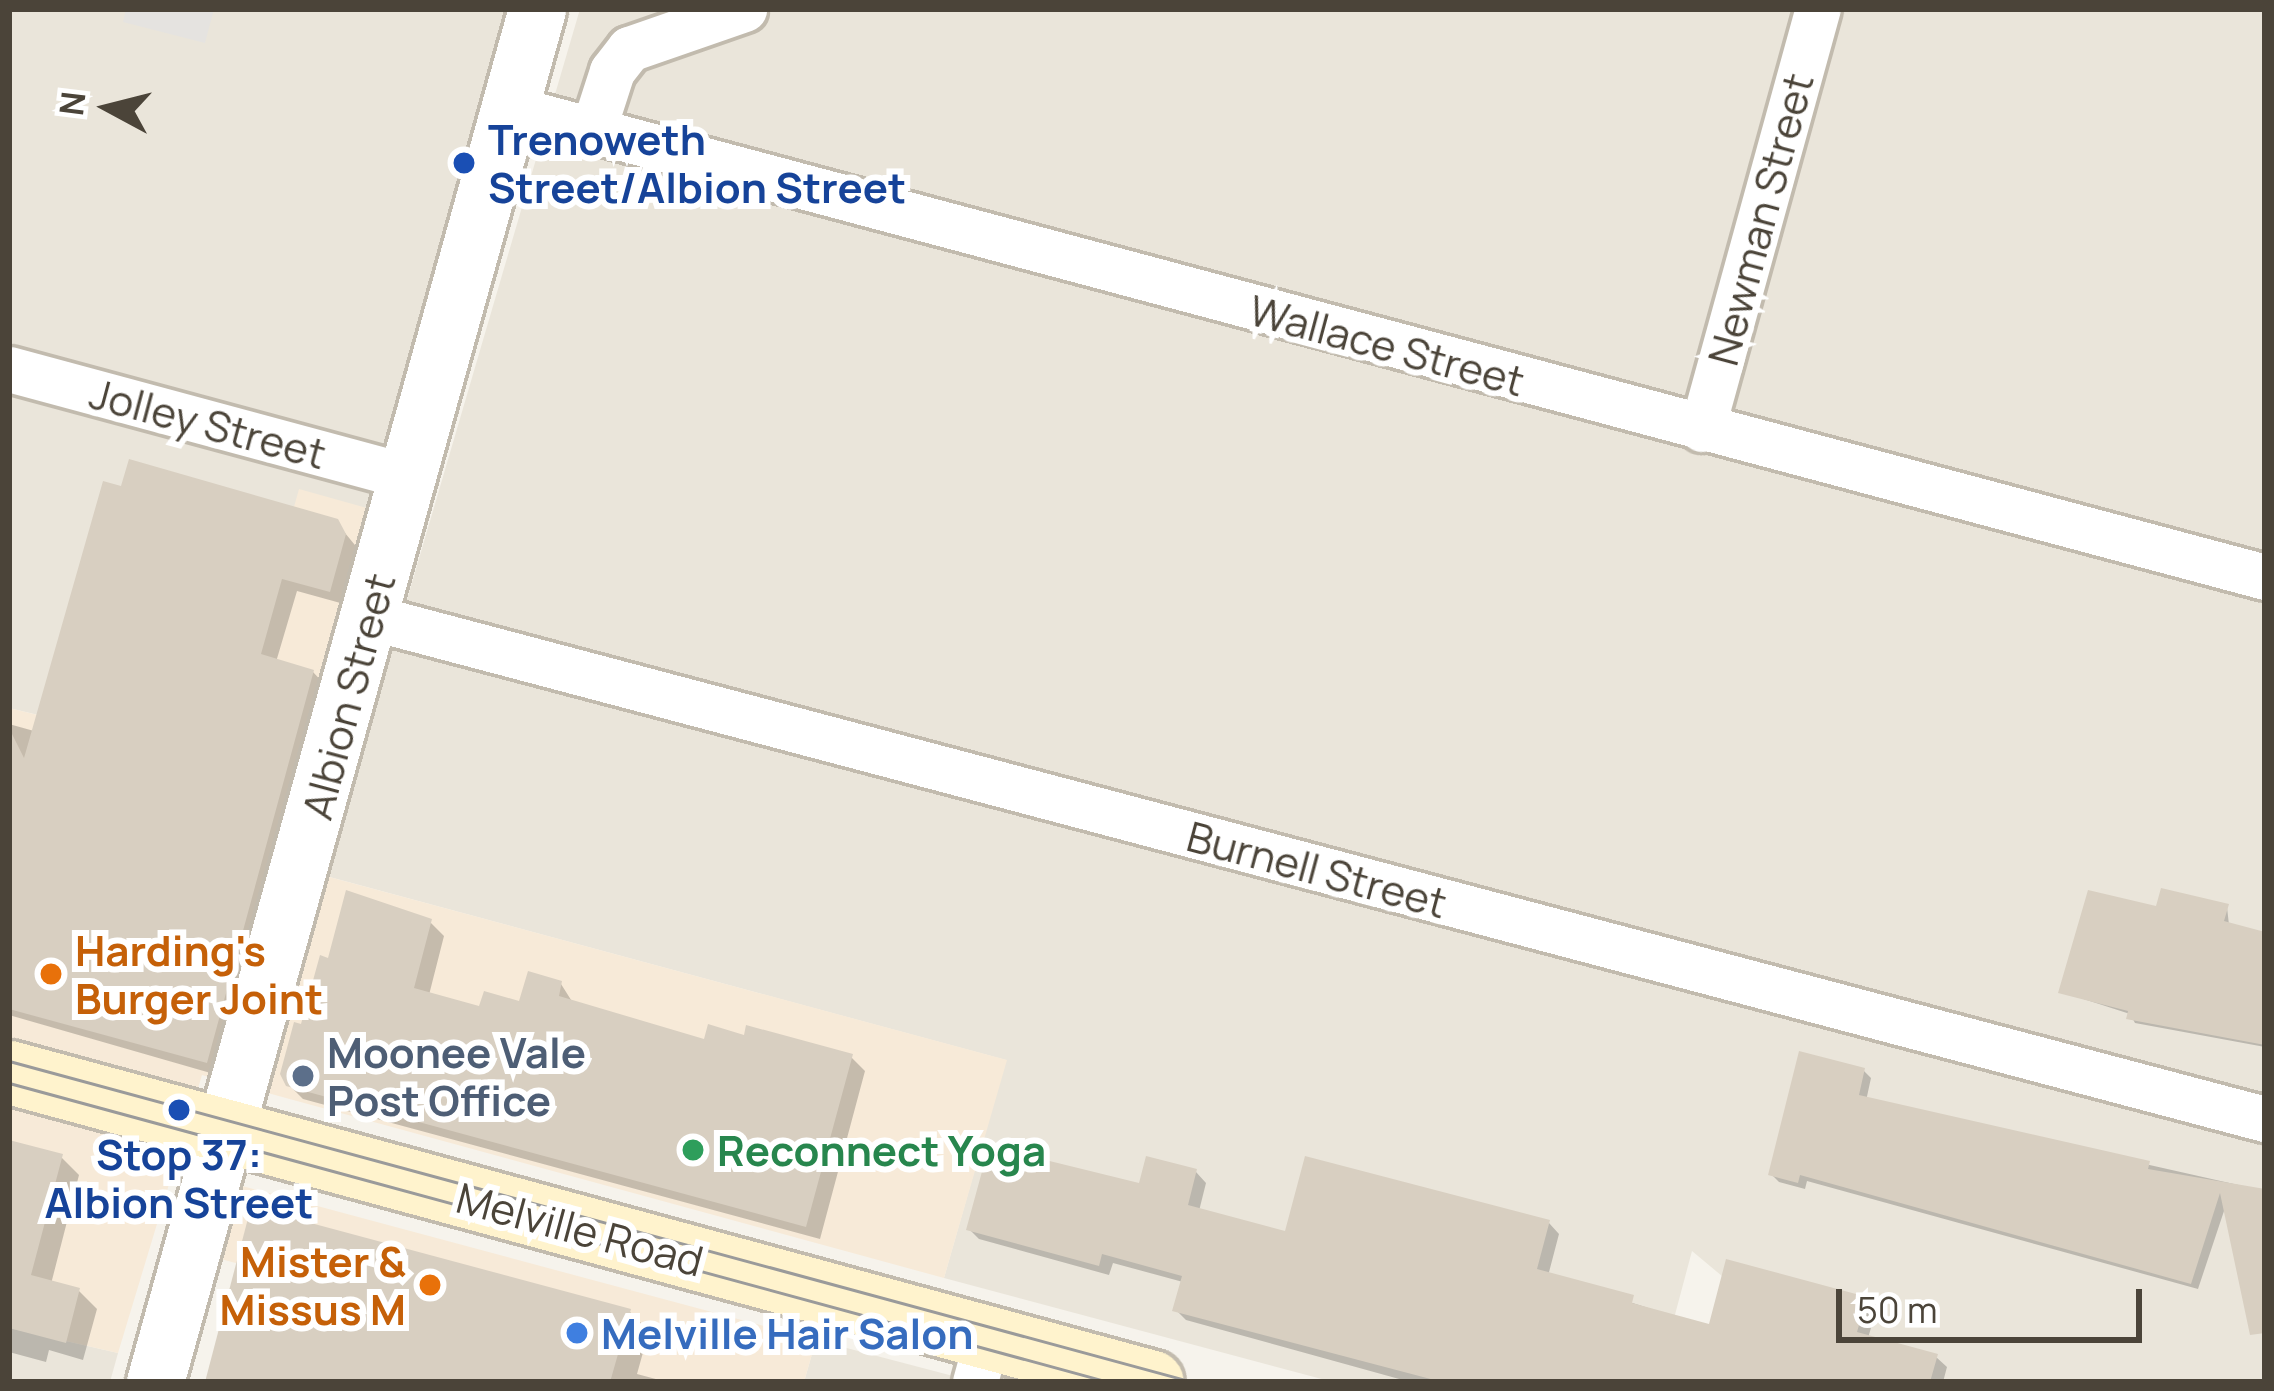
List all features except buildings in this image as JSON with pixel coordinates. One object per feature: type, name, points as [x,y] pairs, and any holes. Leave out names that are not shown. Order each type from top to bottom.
[{"type":"main road","name":"Melville Road","points":[[9,1072],[981,1360],[1152,1382]]},
{"type":"street","name":"Albion Street","points":[[155,1382],[537,9]]},
{"type":"street","points":[[593,130],[612,71],[629,49],[744,9]]},
{"type":"street","name":"Newman Street","points":[[1702,429],[1818,9]]},
{"type":"street","name":"Wallace Street","points":[[510,108],[1702,429],[2262,563]]},
{"type":"street","name":"Jolley Street","points":[[9,369],[408,478]]},
{"type":"street","name":"Burnell Street","points":[[370,616],[2265,1119]]},
{"type":"shaded area","points":[[9,9],[506,9],[374,510],[51,718],[9,708]]},
{"type":"shaded area","points":[[126,9],[214,9],[205,43],[123,22]]},
{"type":"shaded area","points":[[580,9],[2265,9],[2265,1382],[1849,1382],[1692,1251],[1657,1382],[1333,1382],[944,1278],[1006,1060],[326,876]]},
{"type":"shaded area","points":[[299,489],[374,510],[281,864],[1007,1060],[944,1278],[202,1075],[118,1353],[9,1328],[9,708],[50,718],[277,568]]},
{"type":"shaded area","points":[[235,1184],[816,1340],[804,1382],[610,1382],[614,1366],[217,1258]]},
{"type":"shaded area","points":[[9,1328],[118,1353],[110,1382],[9,1382]]},
{"type":"shaded area","points":[[816,1340],[976,1382],[804,1382]]},
{"type":"tram line","points":[[9,1061],[1193,1382]]},
{"type":"tram line","points":[[9,1083],[1109,1382]]},
{"type":"place","name":"Trenoweth Street/Albion Street","points":[[464,163]]},
{"type":"place","name":"Harding's Burger Joint","points":[[51,974]]},
{"type":"place","name":"Moonee Vale Post Office","points":[[303,1076]]},
{"type":"place","name":"Stop 37: Albion Street","points":[[179,1110]]},
{"type":"place","name":"Reconnect Yoga","points":[[693,1150]]},
{"type":"place","name":"Mister & Missus M","points":[[430,1285]]},
{"type":"place","name":"Melville Hair Salon","points":[[577,1333]]}]
